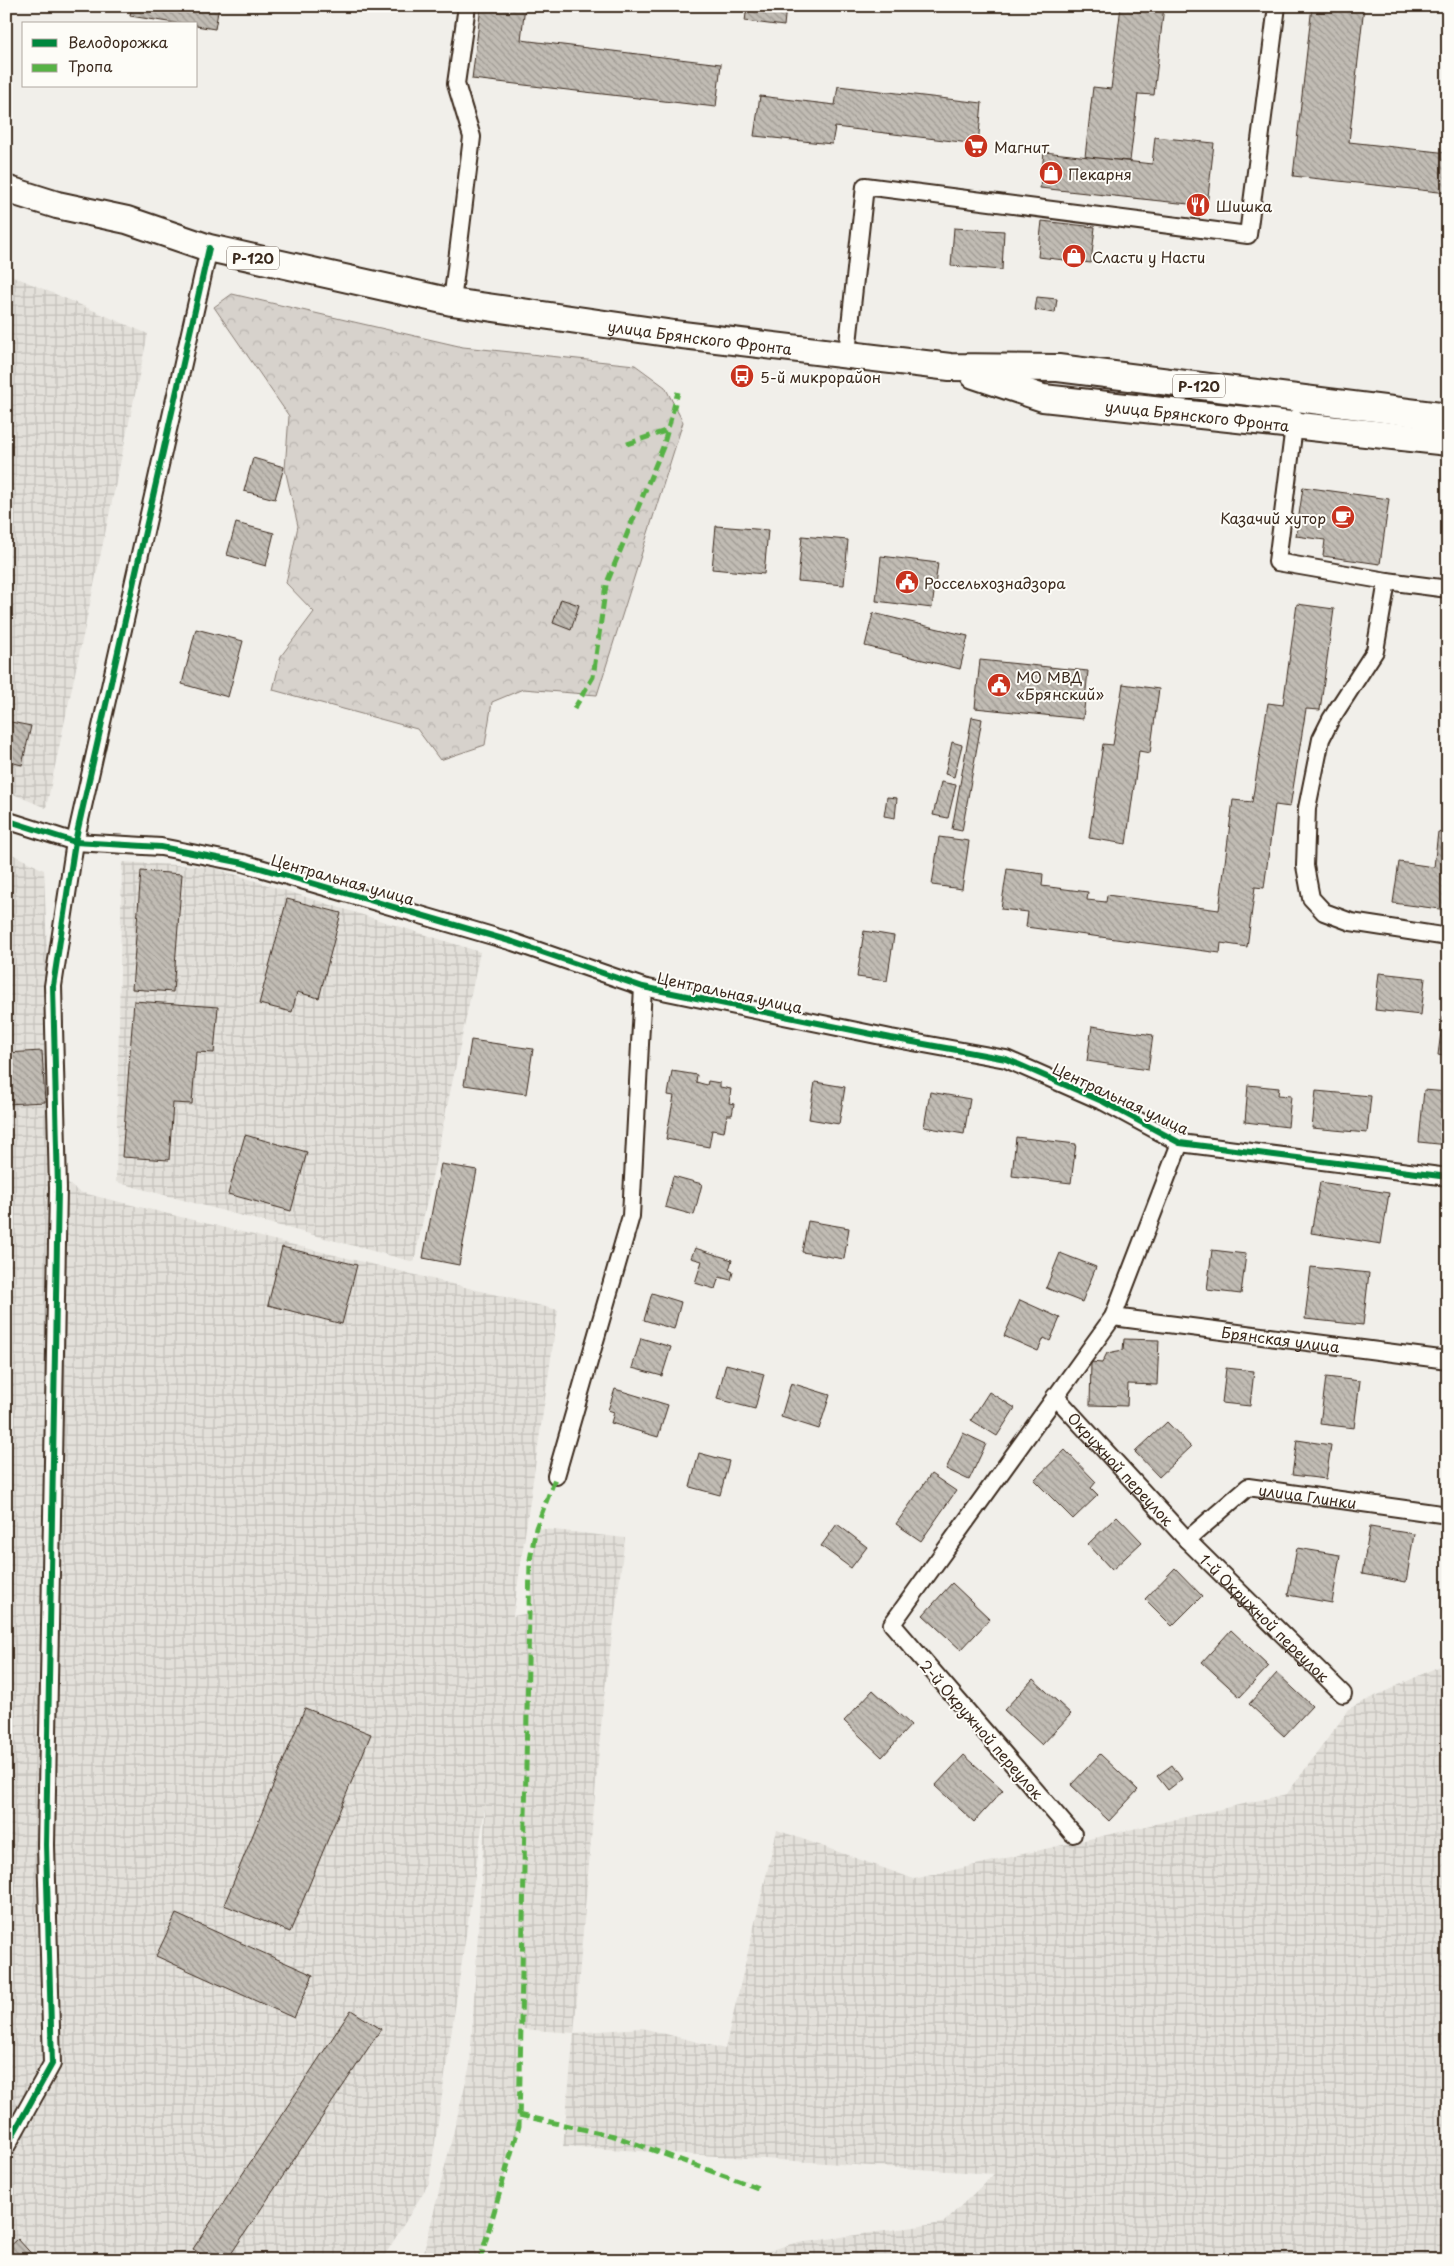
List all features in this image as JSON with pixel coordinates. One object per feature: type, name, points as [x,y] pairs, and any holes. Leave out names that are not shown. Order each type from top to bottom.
[{"type":"main road","name":"улица Брянского Фронта","points":[[6,189],[57,205],[127,220],[209,248],[452,302],[674,334],[847,353],[950,367],[1058,368],[1448,417]]},
{"type":"main road","name":"улица Брянского Фронта","points":[[950,367],[1043,398],[1448,442]]},
{"type":"street","points":[[452,302],[472,137],[456,84],[467,6]]},
{"type":"street","points":[[847,353],[865,186],[1248,235],[1277,6]]},
{"type":"street","points":[[6,2147],[52,2064],[46,1845],[58,1188],[53,986],[75,842],[209,248]]},
{"type":"street","points":[[1297,398],[1277,562],[1386,581],[1448,589]]},
{"type":"street","points":[[1386,581],[1375,650],[1331,719],[1321,739],[1307,808],[1306,874],[1311,898],[1324,912],[1351,922],[1448,937]]},
{"type":"street","name":"Центральная улица","points":[[6,820],[75,842],[161,846],[243,863],[513,942],[643,987],[891,1038],[1006,1059],[1104,1102],[1180,1143],[1448,1177]]},
{"type":"street","points":[[556,1476],[631,1216],[643,987]]},
{"type":"street","points":[[1055,1396],[1113,1318],[1180,1143]]},
{"type":"street","name":"Брянская улица","points":[[1113,1318],[1448,1360]]},
{"type":"street","name":"Окружной переулок","points":[[1055,1396],[1187,1540]]},
{"type":"street","name":"2-й Окружной переулок","points":[[1055,1396],[892,1624],[1073,1834]]},
{"type":"street","name":"улица Глинки","points":[[1187,1540],[1248,1487],[1448,1515]]},
{"type":"street","name":"1-й Окружной переулок","points":[[1187,1540],[1343,1694]]},
{"type":"shaded area","points":[[6,273],[148,334],[46,808],[6,791]]},
{"type":"shaded area","points":[[6,851],[44,870],[55,1174],[79,1192],[558,1310],[513,1616],[529,1613],[536,1528],[625,1538],[603,1704],[574,2033],[521,2029],[519,2126],[480,2260],[422,2260],[470,2065],[486,1800],[429,2183],[382,2260],[6,2260]]},
{"type":"shaded area","points":[[122,862],[211,867],[480,952],[414,1262],[116,1182]]},
{"type":"shaded area","points":[[1448,1662],[1448,2260],[740,2260],[791,2244],[943,2223],[994,2174],[563,2146],[574,2033],[642,2028],[725,2049],[777,1830],[914,1879],[1287,1794],[1350,1708]]},
{"type":"green space","points":[[232,294],[463,347],[635,365],[665,387],[683,422],[597,695],[523,689],[492,702],[485,745],[440,760],[417,729],[273,690],[281,656],[314,612],[286,583],[298,526],[285,469],[289,416],[214,307]]},
{"type":"building","points":[[132,6],[219,6],[215,29],[198,26],[198,22],[168,22],[130,16]]},
{"type":"building","points":[[481,6],[525,6],[521,40],[721,64],[716,107],[472,79]]},
{"type":"building","points":[[747,6],[786,6],[784,26],[745,21]]},
{"type":"building","points":[[1121,6],[1164,6],[1154,95],[1138,94],[1130,161],[1085,157],[1093,87],[1111,89]]},
{"type":"building","points":[[1312,6],[1364,6],[1349,142],[1448,153],[1448,193],[1293,176]]},
{"type":"building","points":[[838,86],[982,103],[978,144],[835,127],[832,144],[754,136],[760,96],[835,105]]},
{"type":"building","points":[[1155,137],[1214,143],[1207,206],[1040,188],[1044,152],[1152,164]]},
{"type":"building","points":[[1042,221],[1095,227],[1091,263],[1038,257]]},
{"type":"building","points":[[954,228],[1004,231],[1002,270],[951,266]]},
{"type":"building","points":[[1037,297],[1057,299],[1055,313],[1035,310]]},
{"type":"building","points":[[253,458],[284,467],[275,499],[244,491]]},
{"type":"building","name":"Казачий хутор","points":[[1303,487],[1389,499],[1380,564],[1323,556],[1325,540],[1296,536]]},
{"type":"building","points":[[236,523],[274,533],[266,566],[227,555]]},
{"type":"building","points":[[716,526],[768,530],[764,574],[712,569]]},
{"type":"building","points":[[802,536],[848,540],[844,585],[798,581]]},
{"type":"building","name":"Россельхознадзора","points":[[881,556],[938,563],[932,608],[876,601]]},
{"type":"building","points":[[561,599],[579,605],[571,630],[553,623]]},
{"type":"building","points":[[1297,604],[1334,609],[1320,710],[1306,709],[1290,807],[1275,805],[1264,888],[1255,887],[1247,947],[1221,943],[1220,953],[1026,927],[1028,912],[1001,909],[1007,869],[1043,874],[1042,886],[1088,892],[1087,900],[1106,902],[1107,895],[1219,910],[1233,800],[1252,802],[1268,703],[1283,705]]},
{"type":"building","points":[[873,613],[968,636],[960,669],[865,646]]},
{"type":"building","points":[[196,629],[243,641],[228,697],[182,684]]},
{"type":"building","points":[[980,660],[1088,671],[1083,719],[975,708]]},
{"type":"building","points":[[1123,684],[1159,689],[1150,753],[1139,751],[1126,844],[1089,838],[1103,744],[1113,745]]},
{"type":"building","points":[[972,717],[982,719],[962,831],[952,829]]},
{"type":"building","points":[[6,721],[31,726],[22,765],[6,761]]},
{"type":"building","points":[[952,742],[962,745],[954,777],[945,774]]},
{"type":"building","points":[[941,782],[956,785],[948,818],[933,815]]},
{"type":"building","points":[[887,797],[897,798],[895,818],[884,816]]},
{"type":"building","points":[[1438,832],[1448,834],[1448,910],[1393,903],[1399,862],[1434,867]]},
{"type":"building","points":[[939,837],[969,841],[962,889],[932,885]]},
{"type":"building","points":[[141,871],[182,874],[173,992],[132,989]]},
{"type":"building","points":[[287,899],[341,913],[319,998],[297,992],[292,1012],[259,1004]]},
{"type":"building","points":[[864,931],[894,936],[887,981],[857,977]]},
{"type":"building","points":[[1379,973],[1425,978],[1421,1015],[1375,1010]]},
{"type":"building","points":[[134,1001],[218,1007],[214,1053],[196,1052],[192,1104],[173,1103],[169,1160],[122,1157]]},
{"type":"building","points":[[1443,1017],[1448,1018],[1448,1057],[1438,1055]]},
{"type":"building","points":[[1092,1026],[1153,1035],[1148,1070],[1087,1061]]},
{"type":"building","points":[[471,1040],[533,1049],[526,1094],[464,1085]]},
{"type":"building","points":[[42,1051],[45,1102],[6,1104],[6,1053]]},
{"type":"building","points":[[672,1071],[697,1075],[696,1082],[707,1085],[708,1081],[720,1083],[720,1087],[731,1089],[729,1103],[734,1104],[732,1115],[727,1115],[724,1132],[712,1130],[709,1147],[666,1139],[674,1096],[668,1095]]},
{"type":"building","points":[[815,1082],[845,1087],[839,1124],[809,1119]]},
{"type":"building","points":[[1248,1085],[1279,1088],[1278,1095],[1291,1096],[1288,1127],[1245,1122]]},
{"type":"building","points":[[1424,1090],[1448,1092],[1448,1145],[1419,1142]]},
{"type":"building","points":[[1316,1091],[1371,1096],[1367,1133],[1312,1128]]},
{"type":"building","points":[[930,1092],[970,1099],[964,1134],[924,1127]]},
{"type":"building","points":[[245,1135],[307,1152],[291,1211],[228,1194]]},
{"type":"building","points":[[1016,1137],[1076,1144],[1071,1183],[1012,1176]]},
{"type":"building","points":[[441,1164],[477,1170],[459,1265],[423,1258]]},
{"type":"building","points":[[673,1176],[702,1184],[694,1215],[665,1207]]},
{"type":"building","points":[[1320,1182],[1389,1193],[1381,1244],[1311,1233]]},
{"type":"building","points":[[808,1221],[849,1228],[844,1259],[802,1252]]},
{"type":"building","points":[[282,1247],[357,1265],[342,1324],[268,1305]]},
{"type":"building","points":[[695,1248],[732,1260],[729,1270],[733,1272],[731,1280],[719,1277],[715,1289],[695,1283],[702,1261],[691,1258]]},
{"type":"building","points":[[1212,1250],[1246,1254],[1241,1294],[1207,1290]]},
{"type":"building","points":[[1060,1253],[1096,1267],[1082,1302],[1046,1288]]},
{"type":"building","points":[[1311,1267],[1369,1273],[1363,1325],[1305,1319]]},
{"type":"building","points":[[652,1293],[681,1302],[674,1329],[644,1320]]},
{"type":"building","points":[[1020,1300],[1060,1318],[1050,1341],[1044,1338],[1038,1351],[1004,1336]]},
{"type":"building","points":[[641,1338],[671,1347],[662,1376],[632,1368]]},
{"type":"building","points":[[1124,1339],[1159,1340],[1157,1385],[1128,1384],[1127,1406],[1090,1405],[1091,1362],[1102,1363],[1107,1353],[1123,1350]]},
{"type":"building","points":[[726,1364],[764,1374],[755,1409],[717,1399]]},
{"type":"building","points":[[1226,1368],[1254,1371],[1250,1406],[1222,1403]]},
{"type":"building","points":[[1326,1377],[1360,1381],[1354,1428],[1320,1424]]},
{"type":"building","points":[[791,1383],[830,1395],[819,1429],[781,1417]]},
{"type":"building","points":[[615,1389],[668,1405],[658,1437],[611,1423],[614,1412],[608,1410]]},
{"type":"building","points":[[989,1392],[1015,1408],[997,1436],[971,1420]]},
{"type":"building","points":[[1167,1422],[1191,1447],[1159,1477],[1135,1452]]},
{"type":"building","points":[[963,1433],[986,1444],[969,1480],[946,1469]]},
{"type":"building","points":[[1297,1440],[1331,1445],[1326,1479],[1292,1475]]},
{"type":"building","points":[[1065,1450],[1096,1482],[1091,1488],[1098,1495],[1073,1519],[1034,1480]]},
{"type":"building","points":[[699,1453],[729,1461],[720,1495],[690,1487]]},
{"type":"building","points":[[931,1474],[956,1491],[921,1541],[896,1524]]},
{"type":"building","points":[[1117,1516],[1142,1542],[1112,1570],[1088,1544]]},
{"type":"building","points":[[837,1524],[867,1547],[851,1568],[821,1546]]},
{"type":"building","points":[[1370,1527],[1414,1534],[1406,1582],[1362,1574]]},
{"type":"building","points":[[1297,1548],[1340,1555],[1332,1603],[1288,1595]]},
{"type":"building","points":[[1175,1568],[1202,1596],[1172,1626],[1145,1599]]},
{"type":"building","points":[[952,1583],[990,1619],[961,1650],[923,1615]]},
{"type":"building","points":[[1231,1630],[1269,1666],[1240,1697],[1202,1662]]},
{"type":"building","points":[[1277,1673],[1312,1706],[1284,1736],[1249,1704]]},
{"type":"building","points":[[1033,1679],[1071,1714],[1042,1745],[1004,1710]]},
{"type":"building","points":[[873,1690],[911,1725],[882,1757],[844,1721]]},
{"type":"building","points":[[305,1708],[371,1734],[290,1932],[224,1905]]},
{"type":"building","points":[[1100,1754],[1138,1790],[1109,1821],[1071,1785]]},
{"type":"building","points":[[964,1755],[1003,1790],[974,1822],[935,1786]]},
{"type":"building","points":[[1172,1765],[1182,1779],[1168,1790],[1157,1776]]},
{"type":"building","points":[[176,1914],[313,1975],[294,2018],[156,1956]]},
{"type":"building","points":[[351,2010],[381,2029],[227,2260],[209,2260],[193,2249]]},
{"type":"building","points":[[18,2239],[37,2260],[6,2260],[6,2250]]},
{"type":"marked path","points":[[574,709],[593,677],[606,585],[663,447],[678,392]]},
{"type":"marked path","points":[[627,444],[668,430]]},
{"type":"marked path","points":[[480,2260],[519,2126],[530,1560],[536,1528],[556,1476]]},
{"type":"marked path","points":[[519,2115],[614,2136],[758,2188]]},
{"type":"cycle path","points":[[6,2147],[52,2064],[46,1845],[58,1188],[53,986],[75,842],[209,248]]},
{"type":"cycle path","points":[[6,820],[75,842],[161,847],[243,863],[513,942],[643,987],[891,1038],[1006,1059],[1104,1102],[1180,1143],[1448,1177]]},
{"type":"place","name":"Магнит","points":[[976,146]]},
{"type":"place","name":"Пекарня","points":[[1051,173]]},
{"type":"place","name":"Шишка","points":[[1198,205]]},
{"type":"place","name":"Сласти у Насти","points":[[1074,256]]},
{"type":"place","name":"5-й микрорайон","points":[[742,376]]},
{"type":"place","name":"Казачий хутор","points":[[1343,517]]},
{"type":"place","name":"Россельхознадзора","points":[[907,582]]},
{"type":"place","name":"МО МВД «Брянский»","points":[[999,685]]}]
